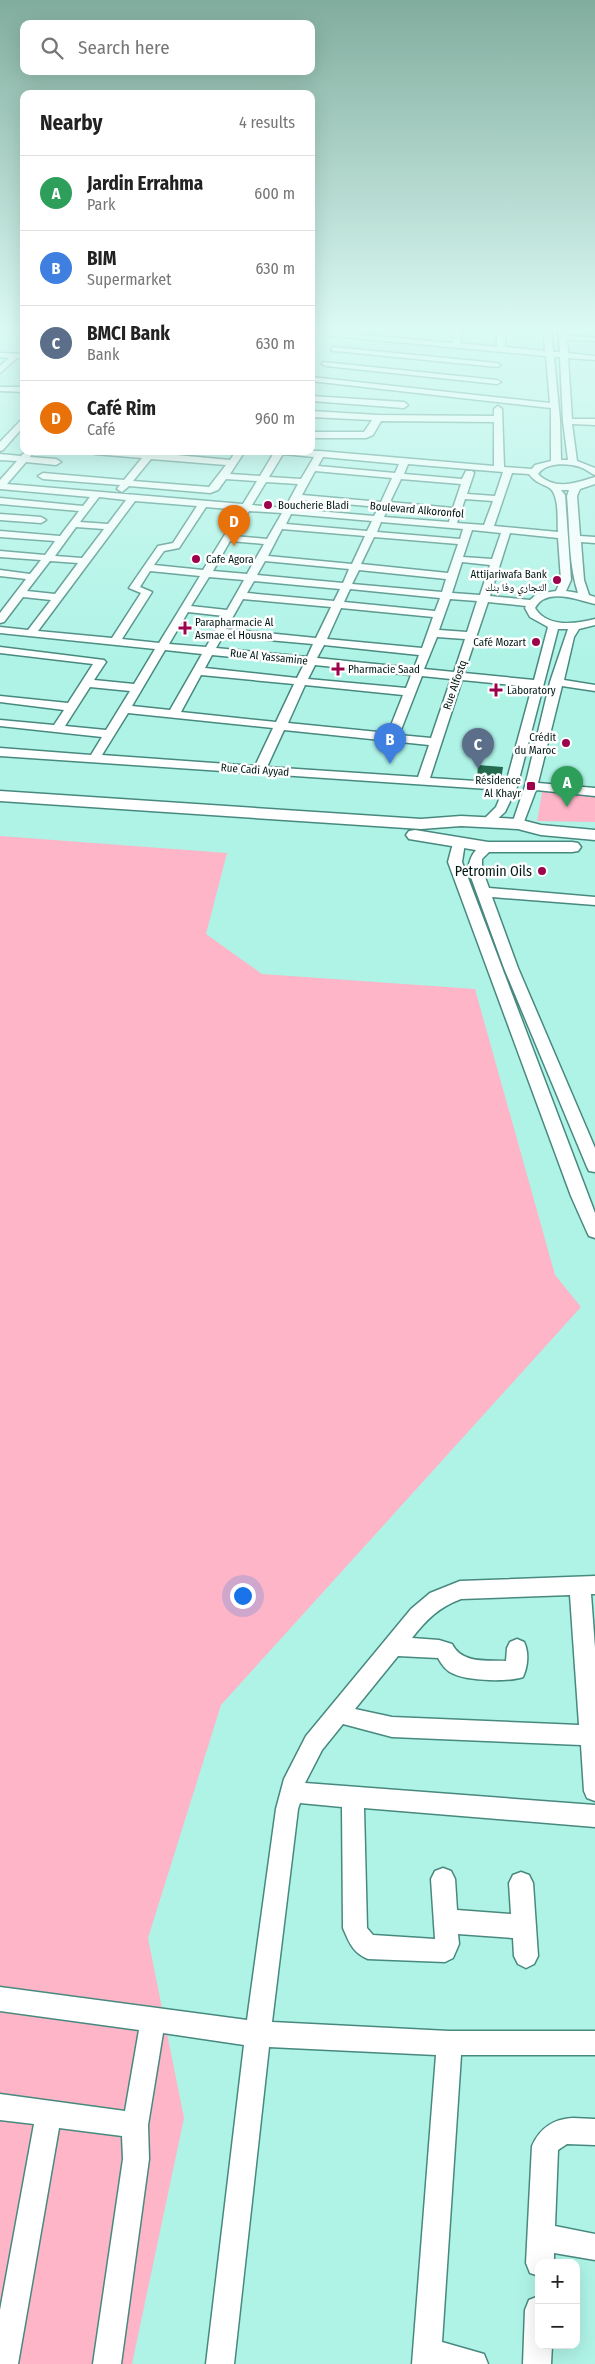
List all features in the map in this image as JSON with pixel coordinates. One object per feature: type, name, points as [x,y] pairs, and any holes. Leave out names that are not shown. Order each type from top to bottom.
[{"type":"main road","points":[[0,796],[406,823],[488,847],[523,846],[595,849]]},
{"type":"main road","points":[[0,811],[449,835],[487,822],[595,835]]},
{"type":"main road","points":[[522,826],[531,832],[532,838],[523,846]]},
{"type":"street","points":[[2,445],[12,436]]},
{"type":"street","points":[[488,530],[498,499],[504,469],[501,436]]},
{"type":"street","points":[[556,436],[556,462]]},
{"type":"street","points":[[568,436],[570,457],[573,463]]},
{"type":"street","points":[[315,440],[338,444],[332,455]]},
{"type":"street","points":[[315,454],[533,472],[543,465],[556,462],[573,463],[588,467],[595,472]]},
{"type":"street","points":[[174,713],[302,482],[320,454]]},
{"type":"street","points":[[0,456],[27,455],[56,462]]},
{"type":"street","points":[[0,486],[27,455]]},
{"type":"street","points":[[32,489],[61,455]]},
{"type":"street","points":[[116,497],[149,455]]},
{"type":"street","points":[[159,455],[233,463]]},
{"type":"street","points":[[44,476],[210,490],[215,488],[238,455]]},
{"type":"street","points":[[94,759],[277,455]]},
{"type":"street","points":[[259,771],[405,460]]},
{"type":"street","points":[[451,526],[472,466]]},
{"type":"street","points":[[312,468],[466,482]]},
{"type":"street","points":[[533,472],[538,479],[558,489],[560,495],[566,580],[560,594]]},
{"type":"street","points":[[223,476],[302,482]]},
{"type":"street","points":[[553,485],[578,486],[595,480]]},
{"type":"street","name":"Boulevard Alkoronfol","points":[[0,486],[562,535]]},
{"type":"street","points":[[578,486],[574,489],[572,496],[579,580],[584,596]]},
{"type":"street","points":[[0,511],[4,501],[20,488]]},
{"type":"street","points":[[2,614],[20,594],[96,495]]},
{"type":"street","points":[[461,496],[498,499]]},
{"type":"street","points":[[31,633],[132,498]]},
{"type":"street","points":[[294,498],[456,511]]},
{"type":"street","points":[[4,501],[85,509]]},
{"type":"street","points":[[115,641],[147,592],[134,588],[149,568],[160,548],[176,546],[203,504]]},
{"type":"street","points":[[0,517],[41,520]]},
{"type":"street","points":[[73,524],[110,527]]},
{"type":"street","points":[[278,526],[462,542]]},
{"type":"street","points":[[392,737],[408,692],[433,633],[444,594],[468,528]]},
{"type":"street","name":"Rue Alfostq","points":[[423,781],[472,636],[494,562],[506,531]]},
{"type":"street","points":[[0,534],[61,539]]},
{"type":"street","points":[[228,538],[270,542]]},
{"type":"street","points":[[576,538],[595,540]]},
{"type":"street","points":[[0,554],[84,561]]},
{"type":"street","points":[[261,558],[451,576]]},
{"type":"street","points":[[457,559],[494,562]]},
{"type":"street","points":[[149,568],[532,603],[542,597],[560,594],[584,596],[595,601]]},
{"type":"street","points":[[0,573],[34,576]]},
{"type":"street","points":[[20,594],[57,597]]},
{"type":"street","points":[[240,596],[438,614]]},
{"type":"street","points":[[532,603],[531,611],[534,616],[554,624],[575,626],[595,622]]},
{"type":"street","points":[[185,609],[230,613]]},
{"type":"street","points":[[487,822],[501,809],[511,787],[554,624]]},
{"type":"street","points":[[522,826],[556,682],[569,637],[575,626]]},
{"type":"street","name":"Rue Al Yassamine","points":[[0,630],[539,684]]},
{"type":"street","points":[[1,652],[18,632]]},
{"type":"street","points":[[219,632],[426,652]]},
{"type":"street","points":[[433,633],[472,636]]},
{"type":"street","points":[[1,652],[98,660],[100,664],[57,729]]},
{"type":"street","points":[[198,671],[408,692]]},
{"type":"street","points":[[556,682],[595,688]]},
{"type":"street","points":[[88,683],[137,688]]},
{"type":"street","points":[[0,699],[72,707]]},
{"type":"street","points":[[124,709],[435,742]]},
{"type":"street","points":[[0,723],[109,734]]},
{"type":"street","name":"Rue Cadi Ayyad","points":[[0,752],[511,787]]},
{"type":"street","points":[[530,786],[595,792]]},
{"type":"street","points":[[449,835],[455,862],[579,1196],[595,1232]]},
{"type":"street","points":[[488,847],[479,854],[474,865],[515,976],[595,1167]]},
{"type":"street","points":[[484,892],[595,901]]},
{"type":"street","points":[[220,2364],[258,2034],[291,1792],[307,1754],[392,1646],[427,1606],[449,1593],[481,1588],[587,1585],[590,1734],[595,1792]]},
{"type":"street","points":[[392,1646],[445,1651],[448,1659],[460,1667],[512,1671],[516,1670],[517,1666],[517,1648]]},
{"type":"street","points":[[339,1712],[356,1719],[392,1727],[590,1734]]},
{"type":"street","points":[[291,1792],[595,1816]]},
{"type":"street","points":[[353,1797],[355,1928],[359,1938],[368,1946],[445,1950],[447,1944],[443,1880]]},
{"type":"street","points":[[521,1883],[526,1956]]},
{"type":"street","points":[[446,1921],[524,1927]]},
{"type":"street","points":[[0,2000],[258,2034],[449,2043],[595,2043]]},
{"type":"street","points":[[107,2364],[136,2160],[135,2126],[152,2020]]},
{"type":"street","points":[[449,2043],[426,2358],[474,2364]]},
{"type":"street","points":[[0,2108],[135,2126]]},
{"type":"street","points":[[4,2364],[49,2114]]},
{"type":"street","points":[[595,2132],[559,2131],[549,2138],[545,2146],[540,2250],[595,2247]]},
{"type":"street","points":[[537,2364],[538,2349]]},
{"type":"shaded area","points":[[543,788],[595,793],[595,822],[537,821]]},
{"type":"shaded area","points":[[0,836],[227,853],[206,934],[262,974],[475,989],[555,1275],[581,1307],[221,1705],[148,1938],[184,2118],[132,2364],[0,2364]]},
{"type":"building","points":[[478,765],[503,767],[501,780],[477,779]]},
{"type":"place","name":"Boucherie Bladi","points":[[268,505]]},
{"type":"place","name":"Café Rim","points":[[234,546]]},
{"type":"place","name":"Cafe Agora","points":[[196,559]]},
{"type":"place","name":"Attijariwafa Bank التجاري وفا بنك","points":[[557,580]]},
{"type":"place","name":"Parapharmacie Al Asmae el Housna","points":[[185,628]]},
{"type":"place","name":"Café Mozart","points":[[536,642]]},
{"type":"place","name":"Pharmacie Saad","points":[[338,669]]},
{"type":"place","name":"Laboratory","points":[[496,690]]},
{"type":"place","name":"Crédit du Maroc","points":[[566,743]]},
{"type":"place","name":"BIM","points":[[390,764]]},
{"type":"place","name":"BMCI Bank","points":[[478,769]]},
{"type":"place","name":"Résidence Al Khayr","points":[[531,786]]},
{"type":"place","name":"Jardin Errahma","points":[[567,807]]},
{"type":"place","name":"Petromin Oils","points":[[542,871]]}]
